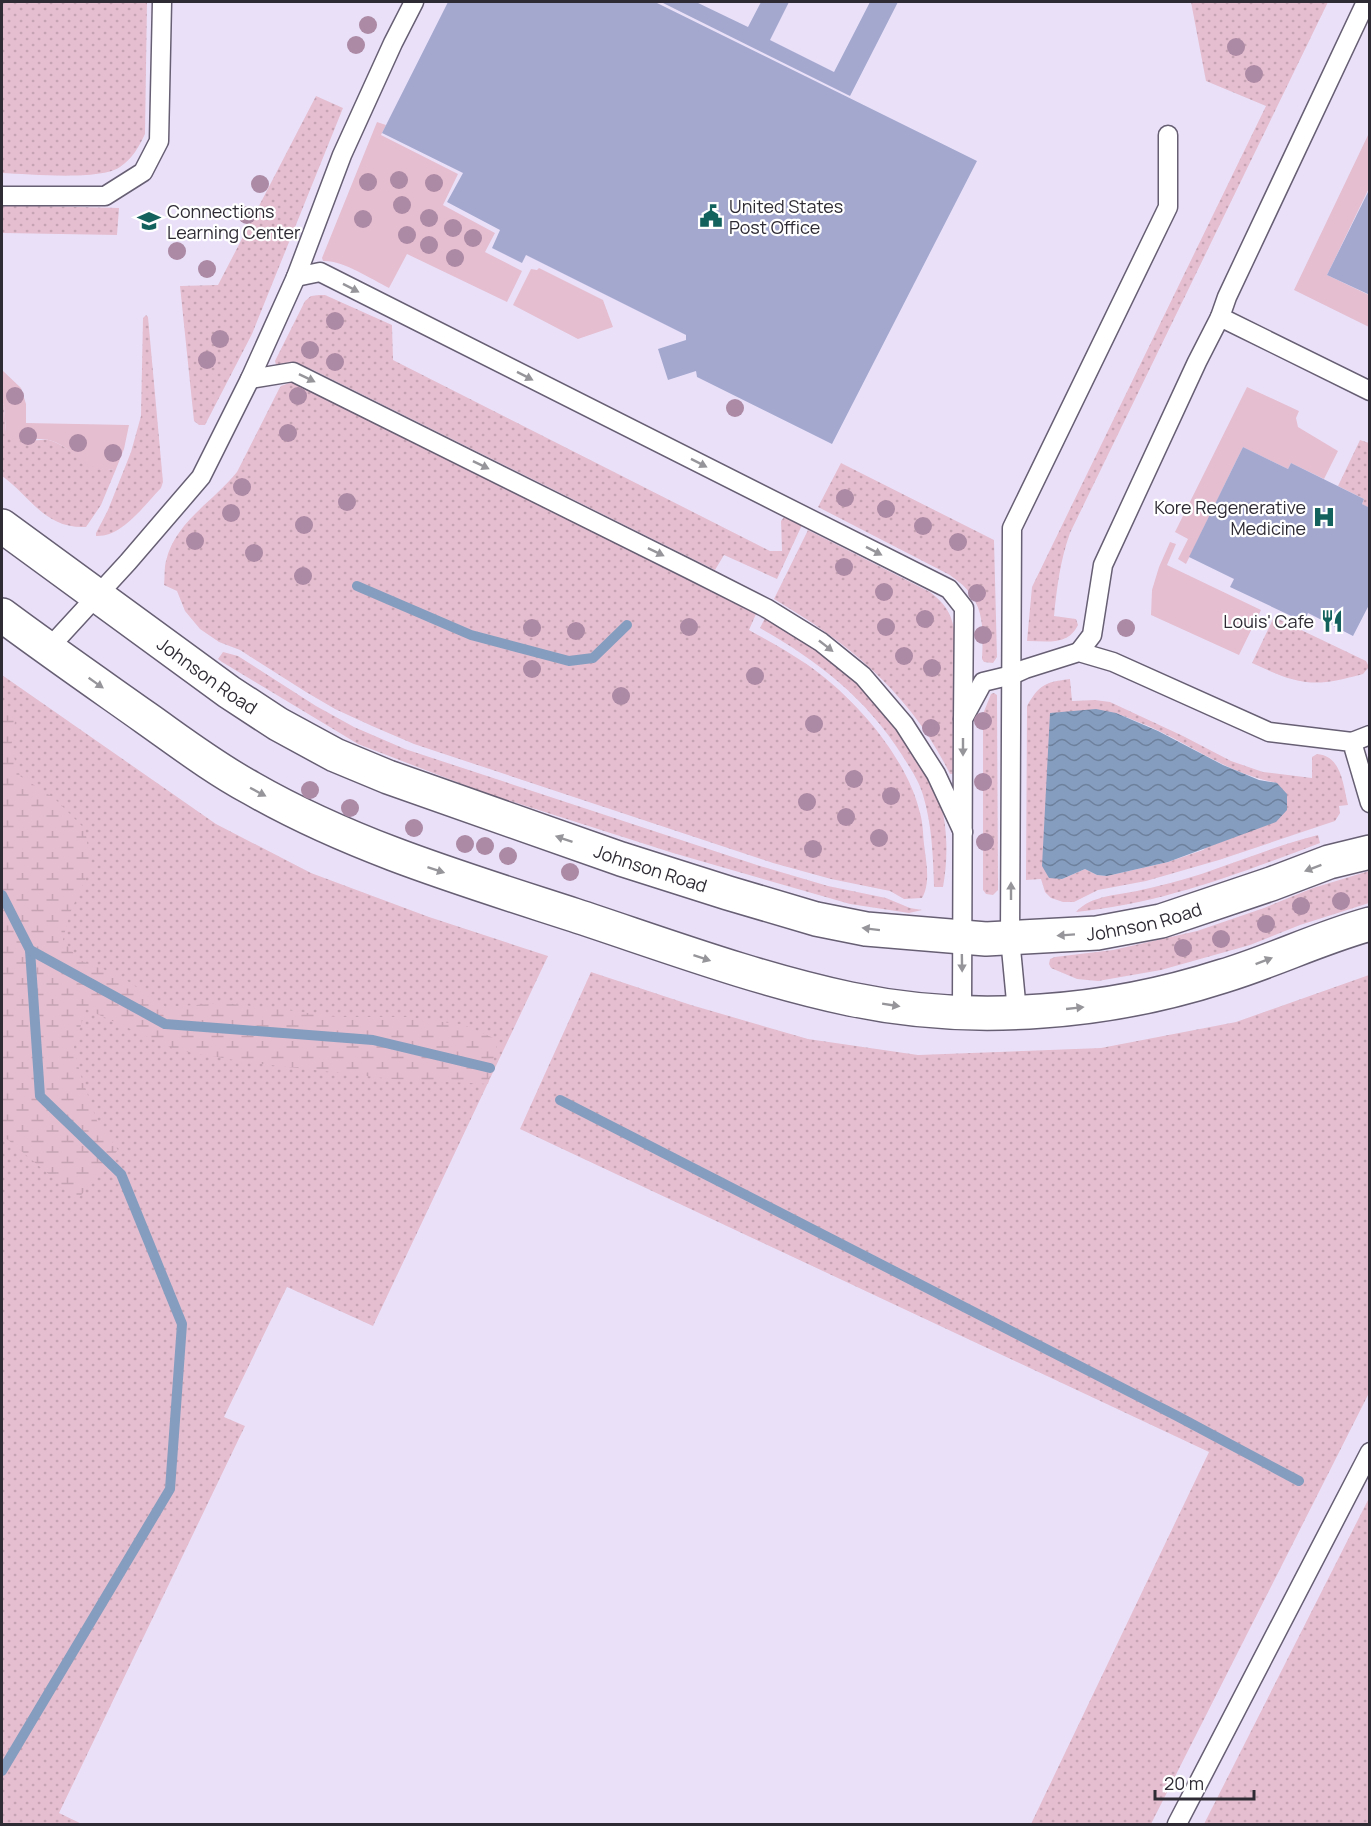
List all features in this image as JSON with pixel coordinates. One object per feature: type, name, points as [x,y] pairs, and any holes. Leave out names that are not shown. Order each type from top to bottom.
[{"type":"main road","name":"Johnson Road","points":[[2,526],[229,692],[278,724],[335,755],[388,777],[621,859],[816,919],[866,929],[961,937],[1010,938],[1097,933],[1161,921],[1329,862],[1370,852]]},
{"type":"main road","points":[[2,615],[188,748],[249,787],[359,842],[423,866],[703,958],[852,1000],[962,1012],[1040,1011],[1108,1004],[1171,991],[1225,976],[1336,934],[1370,924]]},
{"type":"lane","points":[[2,196],[105,196],[143,172],[159,141],[162,2]]},
{"type":"lane","points":[[48,649],[98,596],[201,477],[250,379],[296,277],[342,155],[414,2]]},
{"type":"lane","points":[[963,719],[983,682],[1012,675],[1078,652],[1092,635],[1103,565],[1366,2]]},
{"type":"lane","points":[[1017,1012],[1010,938],[1012,528],[1168,207],[1168,135]]},
{"type":"lane","points":[[296,277],[320,272],[949,589],[964,608],[962,1012]]},
{"type":"lane","points":[[1220,317],[1370,391]]},
{"type":"lane","points":[[250,379],[293,372],[692,570],[766,608],[821,642],[863,676],[904,724],[936,774],[963,832]]},
{"type":"lane","points":[[1078,652],[1113,662],[1269,732],[1352,742],[1370,735]]},
{"type":"lane","points":[[1352,742],[1370,803]]},
{"type":"lane","points":[[1177,1824],[1370,1452]]},
{"type":"green space","points":[[2,2],[147,2],[145,134],[135,152],[120,167],[97,174],[81,175],[2,173]]},
{"type":"green space","points":[[1191,2],[1328,2],[1070,533],[1061,564],[1054,616],[1076,619],[1078,625],[1074,632],[1063,639],[1027,641],[1032,587],[1266,106],[1206,81]]},
{"type":"green space","points":[[316,96],[343,108],[252,334],[205,425],[199,425],[194,421],[180,286],[218,285]]},
{"type":"green space","points":[[377,122],[386,125],[381,135],[458,174],[443,205],[495,233],[485,252],[522,271],[507,302],[407,254],[389,288],[348,267],[323,261],[322,258]]},
{"type":"green space","points":[[1369,133],[1369,188],[1327,275],[1369,295],[1369,327],[1294,290]]},
{"type":"green space","points":[[2,205],[119,208],[117,235],[2,233]]},
{"type":"green space","points":[[539,268],[603,300],[613,327],[578,339],[513,305],[531,269]]},
{"type":"green space","points":[[325,295],[392,325],[393,360],[770,551],[782,551],[781,521],[784,517],[802,525],[777,579],[724,555],[715,570],[311,369],[294,363],[276,365],[275,361],[305,301],[311,296]]},
{"type":"green space","points":[[146,315],[163,482],[161,488],[124,526],[106,535],[96,536],[131,452],[141,416],[143,318]]},
{"type":"green space","points":[[2,370],[21,388],[26,404],[26,423],[129,425],[124,449],[116,469],[104,469],[87,464],[69,450],[52,441],[14,439],[6,432],[2,402]]},
{"type":"green space","points":[[292,382],[756,614],[749,630],[786,651],[825,678],[860,711],[891,750],[913,792],[920,813],[927,865],[926,886],[922,898],[904,899],[890,891],[831,879],[773,863],[414,744],[335,709],[240,650],[219,642],[200,629],[185,611],[177,591],[164,585],[165,564],[171,547],[186,524],[237,472],[279,389]]},
{"type":"green space","points":[[1247,387],[1299,411],[1296,418],[1298,427],[1338,451],[1324,479],[1291,463],[1288,469],[1243,447],[1186,564],[1178,559],[1188,539],[1175,532]]},
{"type":"green space","points":[[2,402],[6,432],[30,439],[50,440],[96,467],[116,469],[101,505],[86,527],[60,523],[49,517],[2,476]]},
{"type":"green space","points":[[1360,440],[1369,443],[1369,508],[1362,504],[1364,499],[1338,486]]},
{"type":"green space","points":[[841,463],[994,540],[997,657],[993,663],[984,662],[982,659],[982,632],[978,606],[962,585],[950,575],[818,507]]},
{"type":"green space","points":[[808,530],[930,592],[946,608],[954,629],[954,774],[950,774],[916,719],[876,673],[828,634],[774,599]]},
{"type":"green space","points":[[1170,542],[1176,544],[1167,565],[1261,610],[1239,655],[1151,615],[1152,590]]},
{"type":"green space","points":[[1274,617],[1366,661],[1369,667],[1363,674],[1335,681],[1306,682],[1288,678],[1252,663]]},
{"type":"green space","points":[[765,618],[816,649],[849,675],[895,726],[920,762],[943,811],[946,866],[943,887],[934,887],[926,806],[919,785],[902,755],[873,716],[839,682],[801,653],[760,628]]},
{"type":"green space","points":[[223,652],[238,656],[316,706],[354,727],[405,749],[760,866],[828,886],[886,898],[910,908],[922,910],[909,913],[850,904],[673,853],[485,793],[358,744],[222,662],[218,659]]},
{"type":"green space","points":[[2,675],[216,824],[311,873],[429,917],[548,956],[373,1326],[287,1287],[224,1417],[245,1426],[59,1813],[82,1824],[2,1824]]},
{"type":"green space","points":[[1070,679],[1072,701],[1110,702],[1231,761],[1263,772],[1312,778],[1312,757],[1317,754],[1325,756],[1332,760],[1340,773],[1348,805],[1339,806],[1340,813],[1335,821],[1219,860],[1146,881],[1098,890],[1074,902],[1063,902],[1051,898],[1045,892],[1041,879],[1026,880],[1027,706],[1039,689],[1061,680]],"holes":[[[1116,713],[1159,731],[1231,768],[1277,783],[1203,850],[1168,862],[1107,876],[1097,875],[1085,869],[1062,879]]]},
{"type":"green space","points":[[991,694],[997,695],[998,890],[993,895],[986,894],[983,890],[983,714]]},
{"type":"green space","points":[[2,708],[16,715],[11,748],[20,776],[54,798],[85,829],[91,867],[69,915],[63,940],[79,960],[126,980],[166,1007],[224,1003],[336,1017],[407,1017],[464,1025],[498,1040],[488,1084],[392,1079],[246,1062],[177,1050],[86,1009],[74,1047],[80,1073],[97,1121],[118,1150],[78,1199],[7,1139],[2,1139]]},
{"type":"green space","points":[[1318,835],[1320,843],[1200,886],[1139,902],[1076,912],[1082,906],[1106,896],[1181,880]]},
{"type":"green space","points":[[1369,871],[1369,903],[1300,925],[1250,945],[1161,970],[1098,981],[1077,979],[1051,968],[1049,964],[1050,959],[1055,957],[1113,950],[1197,931],[1313,888]]},
{"type":"green space","points":[[591,972],[691,1005],[808,1039],[918,1055],[1101,1048],[1236,1022],[1369,975],[1369,1393],[1151,1824],[1031,1824],[1209,1452],[520,1129]]},
{"type":"green space","points":[[1369,1498],[1369,1824],[1204,1824]]},
{"type":"water","points":[[1096,709],[1116,713],[1158,731],[1223,765],[1259,780],[1277,783],[1287,794],[1287,810],[1276,822],[1168,862],[1107,876],[1097,875],[1085,869],[1062,879],[1049,878],[1042,866],[1050,713]]},
{"type":"building","name":"United States Post Office","points":[[448,2],[655,2],[977,161],[832,444],[697,377],[696,371],[668,380],[658,349],[686,340],[686,335],[526,255],[522,263],[492,248],[500,230],[447,202],[463,173],[382,133]]},
{"type":"building","points":[[661,2],[696,2],[748,27],[761,2],[789,2],[770,40],[834,72],[870,2],[898,2],[850,96]]},
{"type":"building","points":[[1370,188],[1370,295],[1327,275]]},
{"type":"building","points":[[1243,447],[1288,469],[1291,463],[1364,499],[1362,504],[1370,508],[1370,603],[1353,636],[1308,613],[1304,622],[1230,587],[1234,579],[1189,557]]},
{"type":"waterway","points":[[357,586],[471,635],[569,661],[593,658],[627,625]]},
{"type":"waterway","points":[[2,895],[30,950],[40,1096],[121,1174],[182,1324],[170,1489],[2,1771]]},
{"type":"waterway","points":[[30,950],[165,1024],[373,1040],[490,1068]]},
{"type":"waterway","points":[[560,1100],[1177,1416],[1299,1481]]},
{"type":"place","name":"United States Post Office","points":[[711,216]]},
{"type":"place","name":"Connections Learning Center","points":[[149,221]]},
{"type":"place","name":"Kore Regenerative Medicine","points":[[1324,517]]},
{"type":"place","name":"Louis' Cafe","points":[[1332,621]]}]
